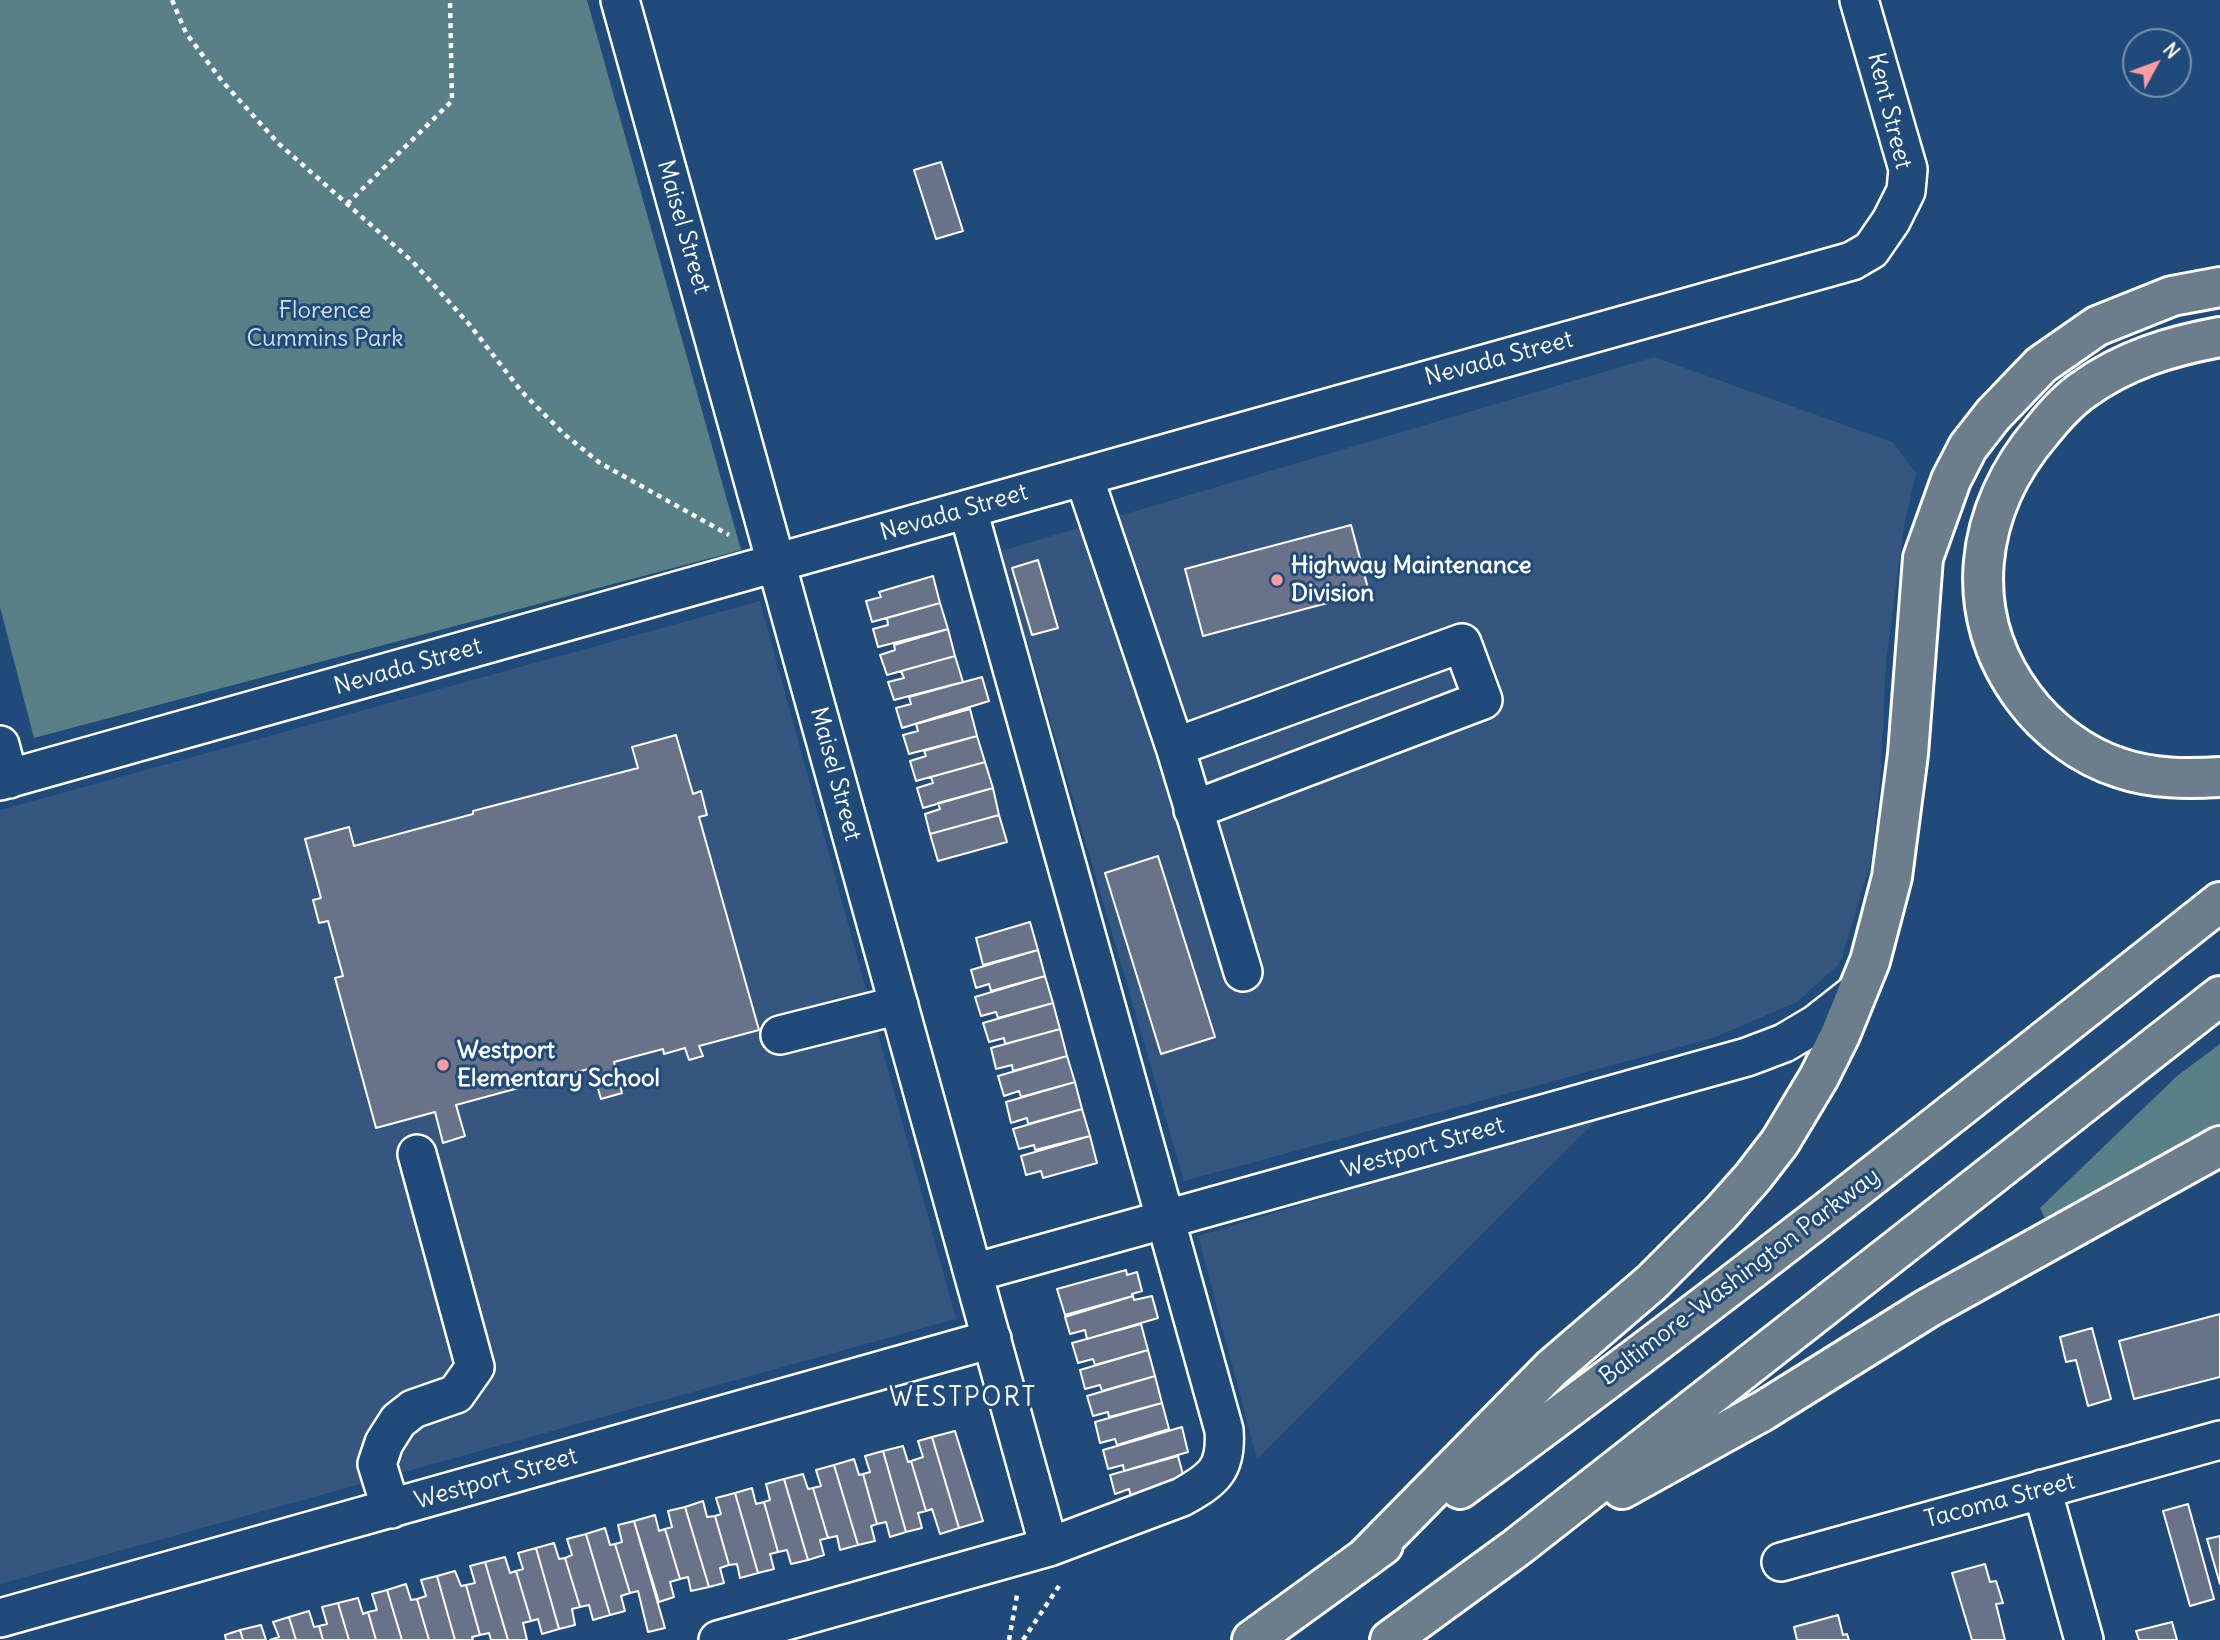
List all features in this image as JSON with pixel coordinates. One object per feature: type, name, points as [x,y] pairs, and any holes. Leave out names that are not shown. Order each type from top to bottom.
[{"type":"highway","points":[[1364,1559],[1552,1368],[1687,1249],[1753,1177],[1780,1142],[1819,1077],[1840,1035],[1870,961],[1892,877],[1908,754],[1923,558],[1951,480],[1968,447],[1993,415],[2041,365],[2097,326],[2172,296],[2220,287]]},
{"type":"highway","points":[[2220,337],[2150,354],[2082,390],[2057,413],[2009,474],[1985,540],[1983,583],[1986,619],[1998,656],[2038,716],[2063,737],[2089,754],[2120,768],[2156,776],[2194,779],[2220,777]]},
{"type":"highway","name":"Baltimore-Washington Parkway","points":[[1252,1640],[1707,1303],[1958,1110],[2220,902]]},
{"type":"highway","points":[[1390,1640],[1516,1548],[2220,996]]},
{"type":"highway","points":[[1516,1548],[1763,1411],[1940,1301],[2220,1146]]},
{"type":"street","name":"Maisel Street","points":[[620,0],[1049,1547]]},
{"type":"street","name":"Kent Street","points":[[1859,0],[1908,169],[1906,191],[1891,221]]},
{"type":"street","name":"Nevada Street","points":[[3,769],[777,563],[1852,261],[1871,250],[1891,221]]},
{"type":"street","points":[[1084,477],[1175,747],[1243,972]]},
{"type":"street","points":[[718,1640],[1049,1547],[1182,1497],[1215,1473],[1226,1452],[1224,1430],[968,510]]},
{"type":"street","points":[[1175,747],[1462,643],[1483,700],[1193,810]]},
{"type":"street","name":"Westport Street","points":[[973,1273],[1747,1057],[1784,1043],[1816,1024],[1858,991]]},
{"type":"street","points":[[780,1035],[899,1005]]},
{"type":"street","points":[[391,1509],[377,1465],[384,1443],[398,1422],[413,1409],[456,1394],[475,1367],[417,1154]]},
{"type":"street","name":"Westport Street","points":[[0,1618],[992,1339]]},
{"type":"street","name":"Tacoma Street","points":[[1781,1562],[2220,1440]]},
{"type":"street","points":[[2042,1489],[2084,1640]]},
{"type":"path","points":[[172,0],[186,33],[222,81],[278,143],[413,262],[469,324],[522,392],[564,434],[600,463],[730,536],[732,542]]},
{"type":"path","points":[[347,204],[452,101],[450,0]]},
{"type":"path","points":[[1023,1640],[1062,1582]]},
{"type":"path","points":[[1009,1640],[1018,1592]]},
{"type":"shaded area","points":[[1654,357],[1892,442],[1916,473],[1904,526],[1886,662],[1881,770],[1871,861],[1840,963],[1797,1002],[1713,1038],[1184,1181],[1001,551]]},
{"type":"shaded area","name":"Westport Elementary School","points":[[760,601],[956,1319],[0,1584],[0,810]]},
{"type":"shaded area","points":[[1605,1112],[1257,1459],[1198,1236]]},
{"type":"green space","name":"Florence Cummins Park","points":[[0,0],[587,0],[741,550],[34,738],[0,607]]},
{"type":"green space","points":[[2220,1044],[2220,1124],[2046,1220],[2040,1208],[2177,1076]]},
{"type":"building","points":[[941,162],[963,231],[936,239],[914,170]]},
{"type":"building","name":"Highway Maintenance Division","points":[[1351,525],[1369,592],[1203,636],[1185,569]]},
{"type":"building","points":[[1038,560],[1058,628],[1032,635],[1012,568]]},
{"type":"building","points":[[933,576],[940,603],[872,622],[866,601],[881,597],[879,592]]},
{"type":"building","points":[[940,603],[948,629],[878,647],[873,629],[888,625],[887,618]]},
{"type":"building","points":[[948,629],[955,656],[887,675],[880,655],[895,650],[894,645]]},
{"type":"building","points":[[955,656],[963,682],[894,700],[888,682],[904,678],[901,671]]},
{"type":"building","points":[[982,677],[989,701],[902,728],[896,708],[911,704],[909,697]]},
{"type":"building","points":[[970,709],[977,736],[909,754],[903,735],[918,731],[916,724]]},
{"type":"building","points":[[676,735],[693,794],[701,791],[707,815],[699,817],[759,1030],[699,1046],[703,1056],[689,1060],[685,1048],[664,1054],[663,1049],[614,1062],[622,1093],[601,1099],[592,1068],[456,1105],[465,1136],[443,1143],[435,1112],[376,1128],[335,978],[343,976],[328,921],[319,923],[313,900],[321,898],[305,839],[349,827],[354,846],[473,814],[473,811],[638,768],[632,747]]},
{"type":"building","points":[[977,736],[985,762],[916,781],[910,761],[926,756],[924,751]]},
{"type":"building","points":[[985,762],[993,788],[923,808],[917,788],[933,783],[931,777]]},
{"type":"building","points":[[993,788],[999,815],[930,834],[925,814],[940,809],[938,803]]},
{"type":"building","points":[[999,815],[1007,842],[938,861],[930,834]]},
{"type":"building","points":[[1158,856],[1215,1037],[1161,1054],[1105,873]]},
{"type":"building","points":[[1030,922],[1038,950],[983,965],[976,938]]},
{"type":"building","points":[[1038,950],[1045,976],[991,991],[989,984],[976,988],[971,970]]},
{"type":"building","points":[[1045,976],[1053,1003],[998,1018],[996,1012],[981,1016],[975,997]]},
{"type":"building","points":[[1053,1003],[1060,1029],[1005,1044],[1004,1038],[989,1042],[983,1023]]},
{"type":"building","points":[[1060,1029],[1067,1056],[1013,1071],[1012,1065],[996,1069],[991,1048]]},
{"type":"building","points":[[1067,1056],[1075,1082],[1021,1097],[1019,1091],[1004,1096],[998,1076]]},
{"type":"building","points":[[1075,1082],[1082,1109],[1028,1124],[1027,1118],[1011,1123],[1006,1102]]},
{"type":"building","points":[[1082,1109],[1090,1136],[1035,1150],[1034,1145],[1019,1149],[1013,1129]]},
{"type":"building","points":[[1090,1136],[1097,1163],[1043,1178],[1041,1171],[1026,1175],[1021,1156]]},
{"type":"building","points":[[1126,1270],[1127,1275],[1137,1272],[1142,1291],[1065,1315],[1057,1289]]},
{"type":"building","points":[[1133,1296],[1134,1300],[1152,1296],[1158,1318],[1087,1339],[1085,1330],[1070,1334],[1065,1317]]},
{"type":"building","points":[[2220,1314],[2220,1377],[2134,1399],[2119,1341]]},
{"type":"building","points":[[1141,1324],[1148,1350],[1095,1365],[1093,1359],[1078,1363],[1072,1343]]},
{"type":"building","points":[[2092,1328],[2111,1399],[2088,1406],[2076,1360],[2066,1362],[2060,1337]]},
{"type":"building","points":[[1148,1350],[1155,1376],[1102,1391],[1100,1385],[1085,1389],[1080,1370]]},
{"type":"building","points":[[1155,1376],[1162,1403],[1109,1417],[1108,1412],[1093,1416],[1087,1396]]},
{"type":"building","points":[[1162,1403],[1169,1429],[1117,1445],[1115,1439],[1100,1443],[1095,1422]]},
{"type":"building","points":[[1182,1427],[1188,1452],[1124,1471],[1123,1465],[1108,1469],[1103,1450]]},
{"type":"building","points":[[955,1431],[983,1521],[959,1528],[932,1437]]},
{"type":"building","points":[[932,1437],[959,1528],[940,1534],[932,1509],[926,1511],[911,1461],[923,1457],[918,1441]]},
{"type":"building","points":[[903,1446],[908,1462],[911,1461],[926,1511],[918,1513],[922,1528],[906,1532],[883,1451]]},
{"type":"building","points":[[883,1451],[906,1532],[890,1537],[886,1522],[877,1524],[863,1474],[870,1472],[865,1456]]},
{"type":"building","points":[[1178,1456],[1185,1482],[1131,1496],[1129,1489],[1115,1494],[1110,1475]]},
{"type":"building","points":[[854,1459],[859,1475],[863,1474],[877,1524],[871,1526],[875,1541],[858,1545],[834,1465]]},
{"type":"building","points":[[834,1465],[858,1545],[840,1550],[837,1536],[828,1538],[813,1488],[821,1486],[816,1470]]},
{"type":"building","points":[[803,1474],[808,1489],[813,1488],[828,1538],[820,1540],[824,1555],[808,1560],[784,1479]]},
{"type":"building","points":[[784,1479],[808,1560],[791,1564],[787,1550],[778,1552],[764,1502],[770,1500],[766,1484]]},
{"type":"building","points":[[752,1488],[756,1504],[764,1502],[778,1552],[770,1554],[774,1569],[758,1573],[735,1493]]},
{"type":"building","points":[[735,1493],[758,1573],[740,1578],[737,1564],[729,1565],[715,1516],[721,1514],[716,1498]]},
{"type":"building","points":[[703,1501],[707,1517],[715,1516],[729,1565],[720,1568],[724,1583],[709,1587],[685,1507]]},
{"type":"building","points":[[2188,1504],[2214,1599],[2190,1606],[2163,1511]]},
{"type":"building","points":[[685,1507],[709,1587],[691,1591],[688,1577],[680,1579],[665,1529],[672,1527],[668,1511]]},
{"type":"building","points":[[655,1515],[659,1531],[665,1529],[680,1579],[670,1582],[674,1597],[659,1602],[634,1521]]},
{"type":"building","points":[[634,1521],[665,1628],[648,1632],[638,1591],[630,1593],[615,1544],[622,1542],[618,1525]]},
{"type":"building","points":[[605,1528],[610,1545],[615,1544],[630,1593],[621,1596],[625,1611],[610,1615],[586,1534]]},
{"type":"building","points":[[586,1534],[610,1615],[593,1620],[589,1605],[580,1607],[565,1558],[572,1555],[567,1539]]},
{"type":"building","points":[[2220,1536],[2220,1584],[2207,1539]]},
{"type":"building","points":[[554,1543],[559,1559],[565,1558],[580,1607],[572,1609],[575,1625],[559,1629],[536,1548]]},
{"type":"building","points":[[536,1548],[559,1629],[542,1634],[538,1619],[531,1621],[516,1571],[523,1569],[518,1553]]},
{"type":"building","points":[[505,1557],[510,1573],[516,1571],[531,1621],[523,1623],[527,1640],[508,1640],[485,1562]]},
{"type":"building","points":[[485,1562],[508,1640],[491,1640],[489,1633],[480,1635],[466,1585],[475,1583],[470,1566]]},
{"type":"building","points":[[1985,1564],[1990,1582],[1996,1581],[2003,1603],[1996,1604],[2005,1640],[1972,1640],[1952,1573]]},
{"type":"building","points":[[455,1571],[461,1586],[466,1585],[480,1635],[472,1637],[473,1640],[455,1640],[437,1576]]},
{"type":"building","points":[[437,1576],[455,1640],[429,1640],[417,1599],[426,1596],[421,1580]]},
{"type":"building","points":[[406,1584],[411,1600],[417,1599],[429,1640],[402,1640],[387,1590]]},
{"type":"building","points":[[387,1590],[402,1640],[376,1640],[368,1612],[377,1610],[372,1594]]},
{"type":"building","points":[[358,1598],[363,1614],[368,1612],[376,1640],[349,1640],[338,1603]]},
{"type":"building","points":[[338,1603],[349,1640],[323,1640],[319,1626],[327,1624],[322,1607]]},
{"type":"building","points":[[309,1611],[314,1627],[319,1626],[323,1640],[296,1640],[289,1617]]},
{"type":"building","points":[[1838,1615],[1843,1635],[1847,1634],[1849,1640],[1797,1640],[1794,1627]]},
{"type":"building","points":[[289,1617],[296,1640],[270,1640],[279,1637],[273,1622]]},
{"type":"building","points":[[2172,1622],[2177,1640],[2139,1640],[2136,1631]]},
{"type":"building","points":[[261,1625],[266,1640],[243,1640],[240,1630]]},
{"type":"building","points":[[240,1630],[243,1640],[226,1640],[225,1635]]},
{"type":"place","name":"Highway Maintenance Division","points":[[1277,580]]},
{"type":"place","name":"Westport Elementary School","points":[[443,1065]]},
{"type":"district","name":"WESTPORT","points":[[963,1399]]}]
